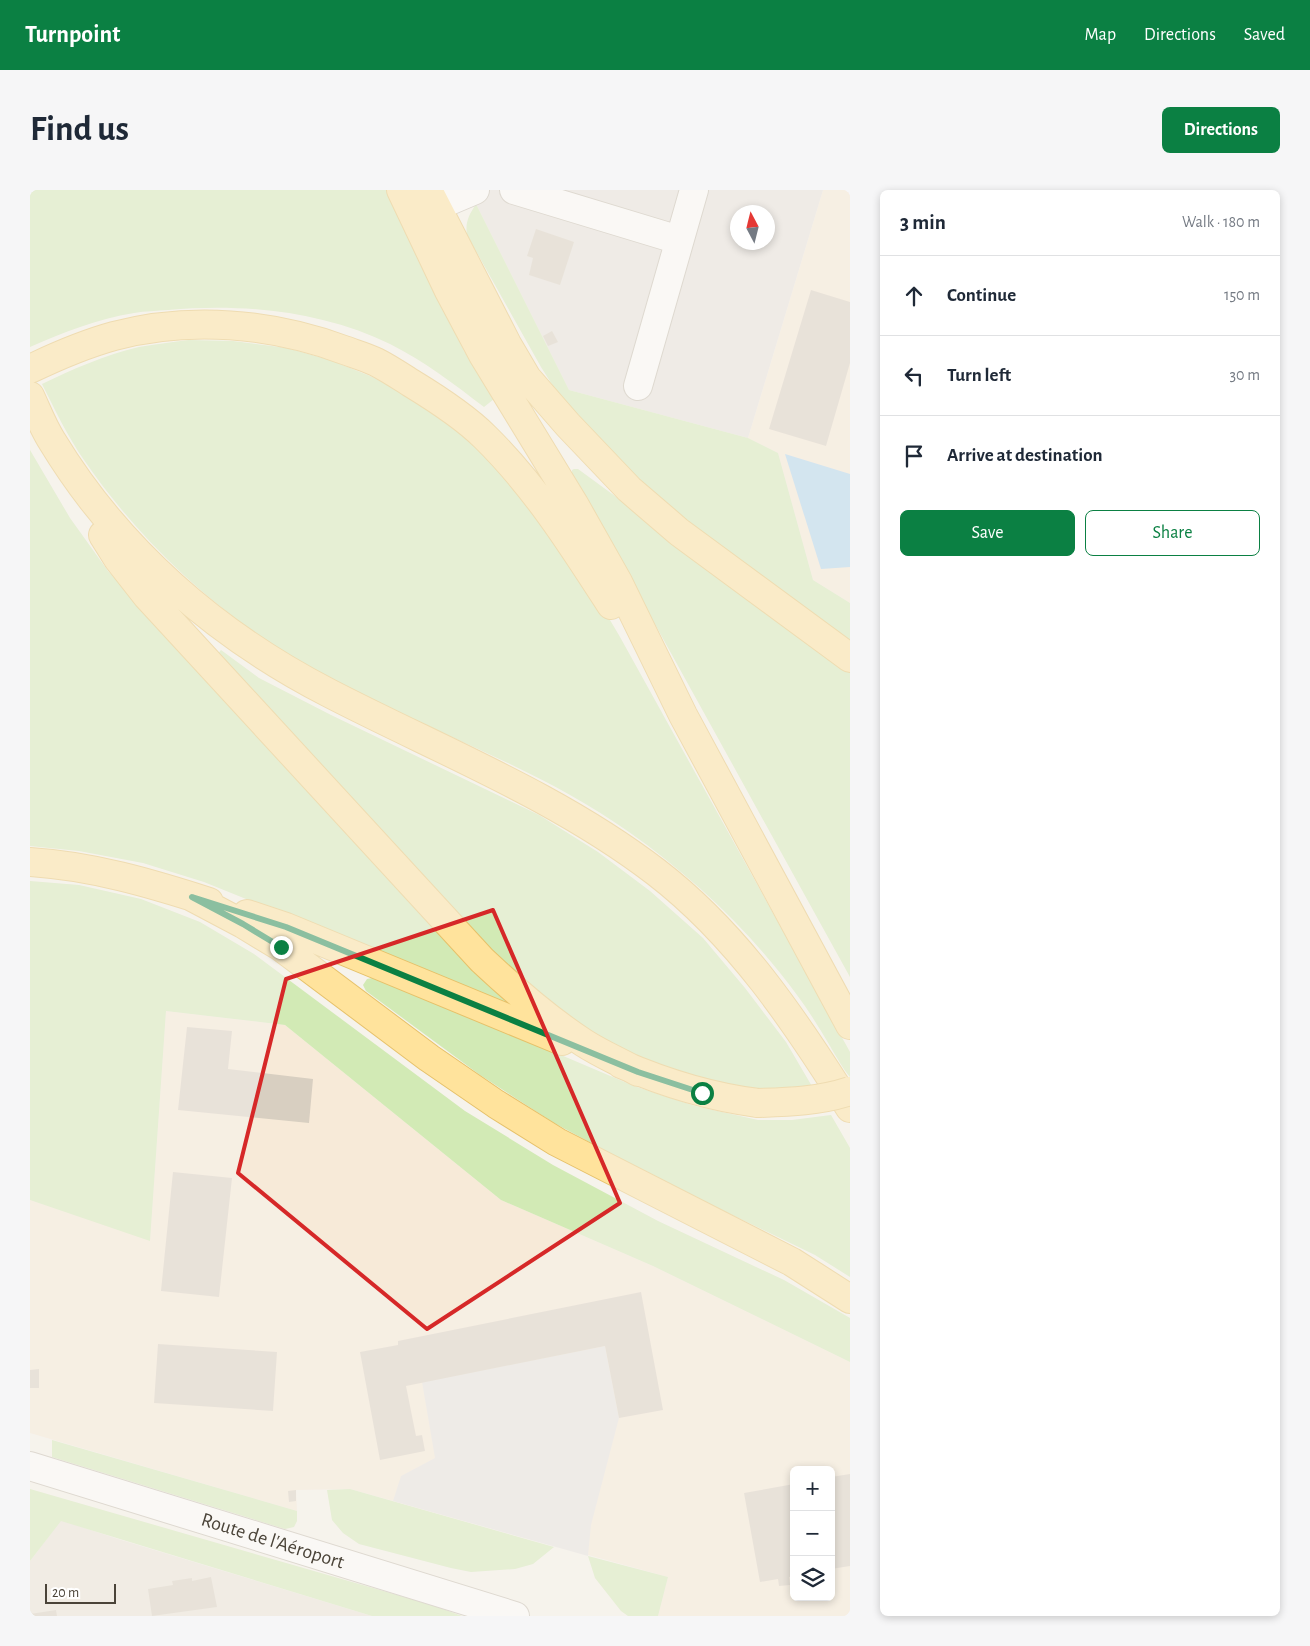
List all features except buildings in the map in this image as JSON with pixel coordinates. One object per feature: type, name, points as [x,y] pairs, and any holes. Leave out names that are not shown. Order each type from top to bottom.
[{"type":"main road","points":[[401,190],[449,291],[483,355],[574,504],[618,582],[683,715],[850,1025]]},
{"type":"main road","points":[[431,199],[527,378],[581,439],[629,489],[679,532],[850,658]]},
{"type":"main road","points":[[30,369],[70,350],[115,336],[166,327],[218,324],[263,328],[318,340],[376,362],[431,396],[484,435],[528,483],[564,532],[683,715]]},
{"type":"main road","points":[[30,396],[91,516],[118,558],[147,596],[482,960],[514,991],[546,1017],[585,1044],[638,1072]]},
{"type":"main road","points":[[51,440],[96,506],[128,543],[155,570],[212,620],[263,655],[327,692],[501,777],[582,821],[658,873],[726,937],[765,983],[811,1044],[850,1108]]},
{"type":"main road","points":[[30,862],[60,864],[133,878],[286,927],[638,1072],[702,1093],[758,1103],[800,1102],[833,1096],[850,1090]]},
{"type":"main road","points":[[192,897],[281,947],[429,1058],[496,1104],[542,1132],[643,1186],[792,1262],[850,1299]]},
{"type":"street","points":[[431,199],[475,190]]},
{"type":"street","points":[[514,190],[679,240]]},
{"type":"street","points":[[638,386],[694,190]]},
{"type":"street","name":"Route de l'Aéroport","points":[[30,1466],[515,1616]]},
{"type":"highlighted area","points":[[493,910],[620,1203],[427,1329],[238,1173],[286,979]]},
{"type":"shaded area","points":[[469,190],[823,190],[748,438],[569,390]]},
{"type":"shaded area","points":[[823,190],[850,190],[850,603],[813,580],[778,453],[748,438]]},
{"type":"shaded area","points":[[166,1011],[285,1025],[501,1200],[653,1266],[850,1362],[850,1616],[658,1616],[668,1577],[350,1489],[296,1490],[297,1511],[30,1433],[30,1200],[150,1240]]},
{"type":"shaded area","points":[[605,1346],[619,1418],[591,1525],[588,1556],[393,1501],[401,1476],[435,1458],[422,1382]]},
{"type":"shaded area","points":[[61,1520],[372,1616],[30,1616],[30,1561]]},
{"type":"green space","points":[[30,190],[388,190],[464,351],[494,399],[484,407],[427,365],[390,344],[364,333],[337,324],[281,312],[253,309],[196,308],[138,312],[94,322],[30,347]]},
{"type":"green space","points":[[476,204],[569,390],[748,438],[778,453],[813,580],[850,603],[850,641],[711,540],[648,491],[560,397],[541,367],[467,235],[468,219]]},
{"type":"green space","points":[[189,340],[233,341],[287,348],[330,360],[370,376],[411,396],[482,448],[584,576],[620,637],[850,1052],[850,1077],[801,1001],[760,949],[720,907],[653,849],[600,812],[569,794],[321,674],[271,644],[211,599],[156,548],[130,520],[106,491],[78,451],[42,384],[89,363],[126,350]]},
{"type":"green space","points":[[30,450],[70,518],[108,571],[507,1000],[507,1003],[505,1004],[204,882],[143,863],[79,851],[30,846]]},
{"type":"green space","points":[[574,469],[578,469],[850,668],[850,977],[572,474]]},
{"type":"green space","points":[[221,650],[259,678],[331,715],[539,815],[598,852],[650,891],[703,938],[745,988],[786,1042],[813,1088],[759,1090],[689,1080],[622,1054],[530,992],[216,656]]},
{"type":"green space","points":[[30,881],[79,885],[141,899],[200,922],[254,954],[465,1111],[553,1165],[658,1221],[784,1280],[850,1318],[850,1362],[653,1266],[501,1200],[285,1025],[166,1011],[150,1241],[30,1200]]},
{"type":"green space","points":[[372,978],[634,1086],[695,1106],[758,1120],[792,1120],[831,1115],[850,1148],[850,1277],[815,1255],[660,1180],[554,1123],[480,1075],[366,991],[363,985],[367,979]]},
{"type":"green space","points":[[52,1440],[297,1511],[297,1521],[294,1527],[285,1529],[52,1457]]},
{"type":"green space","points":[[30,1489],[432,1605],[462,1616],[372,1616],[61,1521],[30,1561]]},
{"type":"green space","points":[[350,1489],[554,1547],[533,1564],[515,1569],[471,1572],[359,1544],[343,1533],[332,1520],[327,1490]]},
{"type":"green space","points":[[588,1556],[668,1577],[658,1616],[628,1616],[621,1611],[595,1578]]},
{"type":"water","points":[[785,454],[850,474],[850,567],[821,569]]},
{"type":"route","points":[[281,947],[192,897],[286,927],[638,1072],[702,1093]]}]
